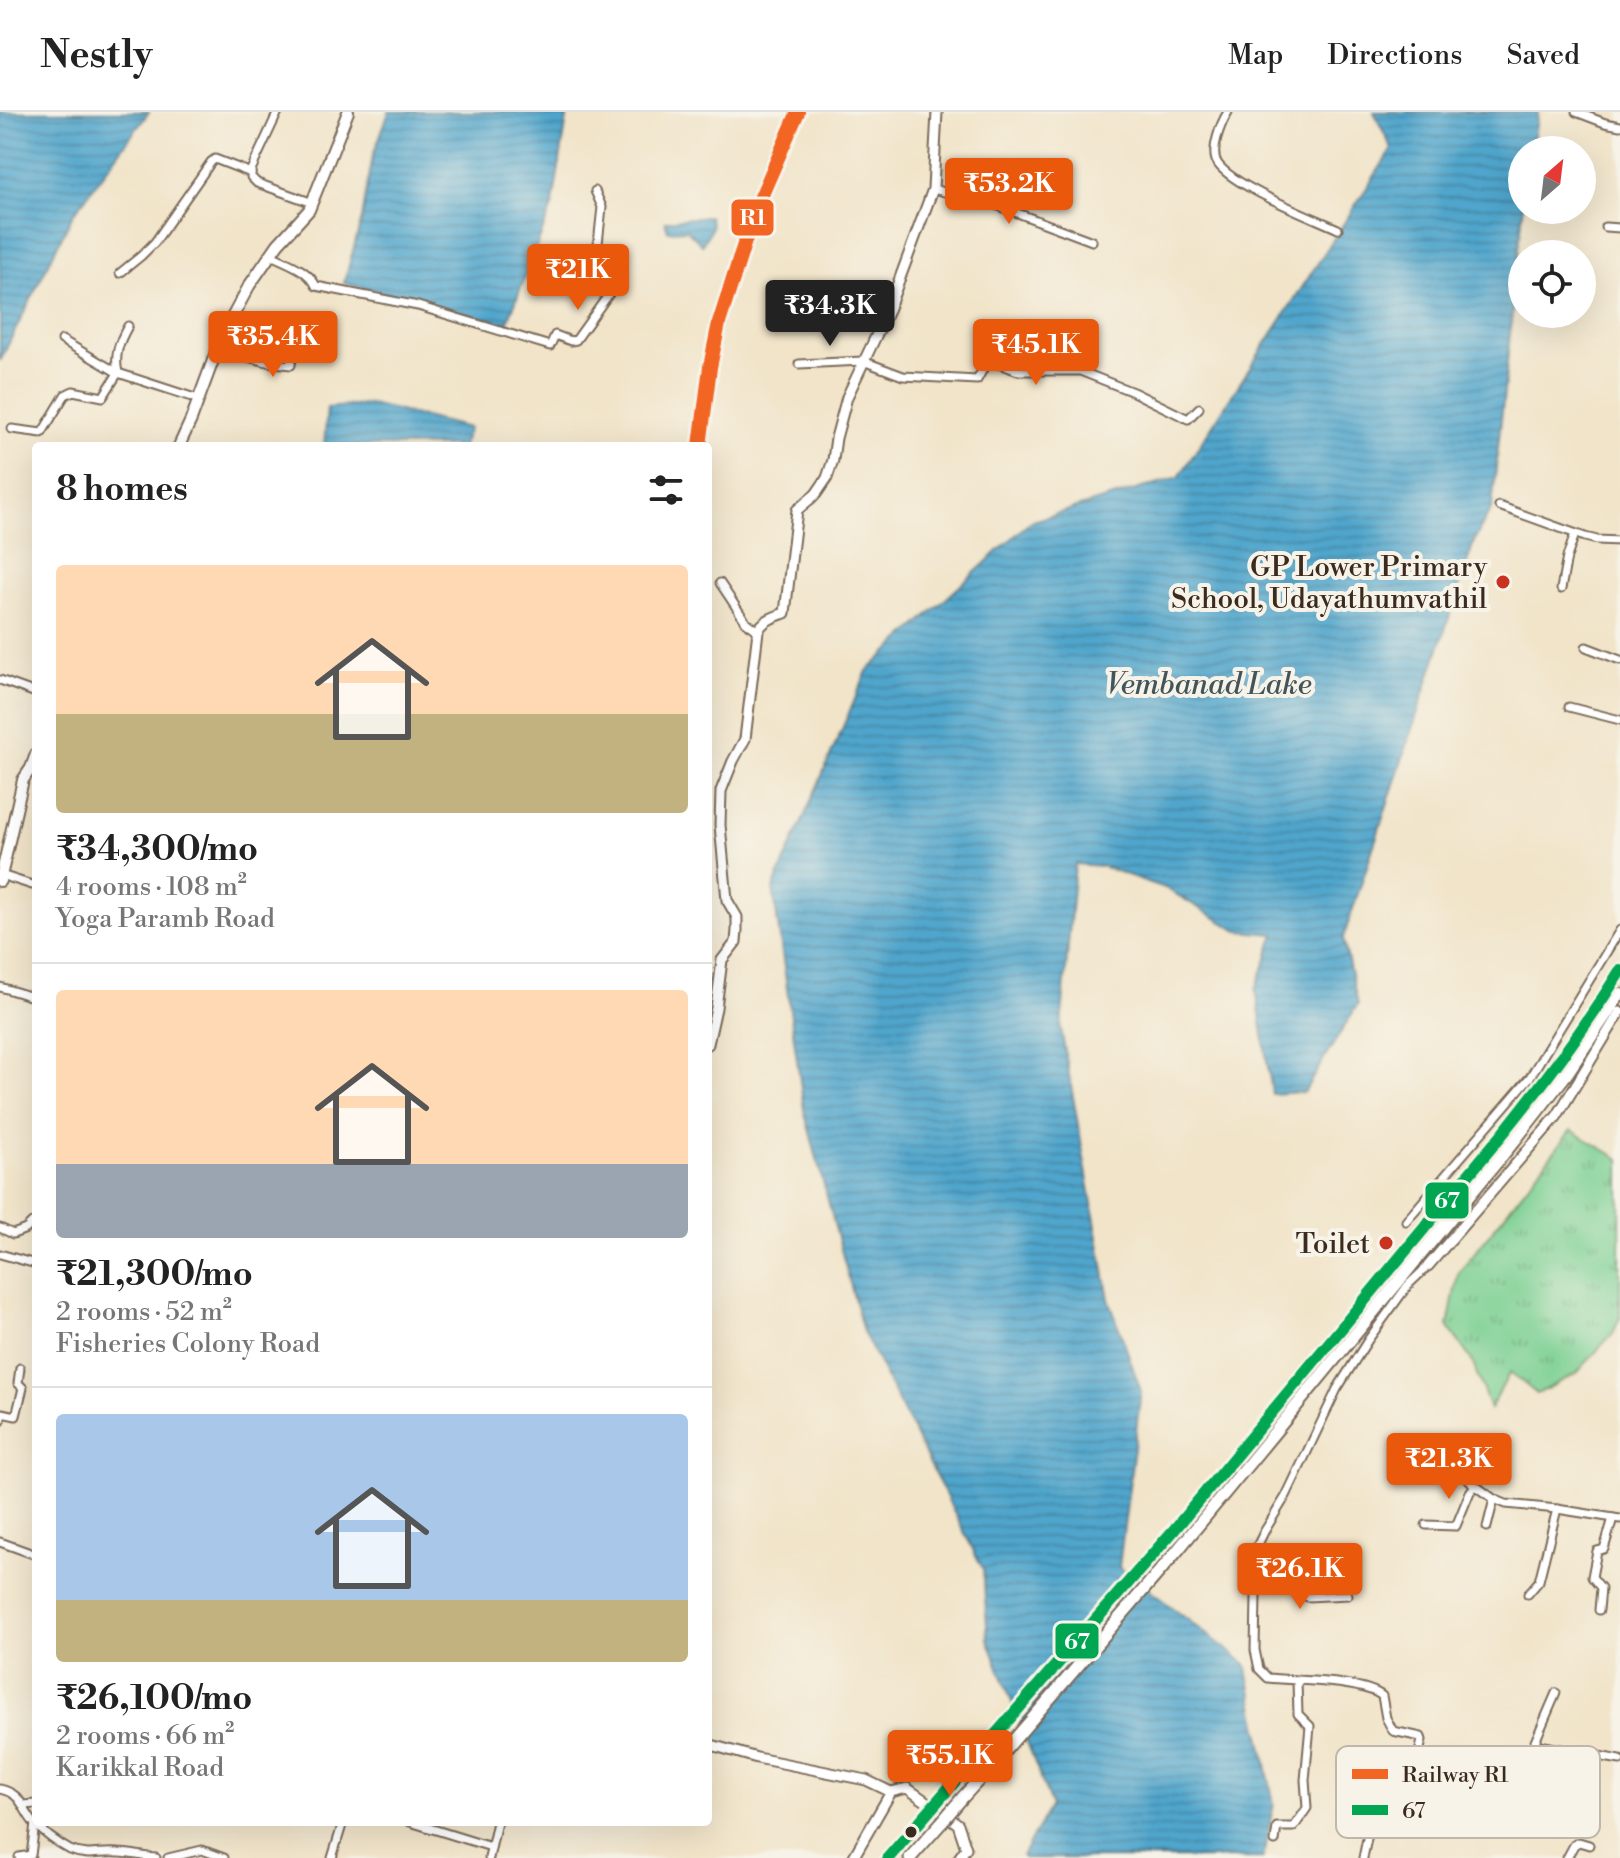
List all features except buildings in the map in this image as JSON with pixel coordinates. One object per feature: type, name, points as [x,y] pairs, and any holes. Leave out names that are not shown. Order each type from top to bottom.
[{"type":"highway","points":[[888,1858],[1174,1530],[1536,1092],[1587,1023],[1620,971]]},
{"type":"highway","points":[[910,1858],[1177,1551],[1515,1140],[1568,1072],[1620,994]]},
{"type":"main road","points":[[181,442],[216,349],[249,286],[278,244],[313,203],[348,112]]},
{"type":"main road","points":[[1,878],[23,780],[32,771]]},
{"type":"street","points":[[278,112],[251,177],[257,183],[313,203]]},
{"type":"street","points":[[712,1026],[722,960],[736,942],[737,930],[737,917],[727,900],[720,825],[721,791],[745,739],[758,631],[765,621],[785,613],[797,510],[816,494],[827,478],[847,397],[887,313],[933,189],[937,112]]},
{"type":"street","points":[[1228,112],[1217,137],[1215,157],[1218,164],[1243,184],[1338,229]]},
{"type":"street","points":[[1576,112],[1620,126]]},
{"type":"street","points":[[1605,123],[1606,112]]},
{"type":"street","points":[[120,273],[155,242],[211,162],[215,159],[251,173]]},
{"type":"street","points":[[933,189],[996,205],[1092,241]]},
{"type":"street","points":[[271,255],[304,271],[316,286],[418,306],[550,346],[555,335],[576,340],[616,284],[617,270],[604,261],[594,259],[602,207],[595,191]]},
{"type":"street","points":[[1605,227],[1620,228]]},
{"type":"street","points":[[12,429],[42,433],[65,395],[73,391],[103,397],[118,373],[117,353],[128,326]]},
{"type":"street","points":[[62,340],[118,373],[198,399]]},
{"type":"street","points":[[216,349],[291,365],[295,341]]},
{"type":"street","points":[[799,364],[863,361],[903,376],[977,380],[988,360],[1018,371],[1080,371],[1188,419],[1199,408]]},
{"type":"street","points":[[1499,506],[1575,534],[1597,540],[1620,541]]},
{"type":"street","points":[[1561,589],[1575,534]]},
{"type":"street","points":[[720,583],[746,622],[758,631]]},
{"type":"street","points":[[1586,647],[1620,660]]},
{"type":"street","points":[[0,680],[32,692]]},
{"type":"street","points":[[1569,707],[1620,720]]},
{"type":"street","points":[[1,878],[32,885]]},
{"type":"street","points":[[1406,1221],[1530,1077],[1620,930]]},
{"type":"street","points":[[0,987],[32,997]]},
{"type":"street","points":[[1421,1746],[1421,1737],[1393,1731],[1386,1718],[1382,1696],[1374,1690],[1268,1678],[1259,1669],[1255,1650],[1254,1584],[1248,1572],[1249,1563],[1286,1496],[1337,1389],[1368,1340],[1408,1285],[1428,1266],[1557,1116],[1620,1012]]},
{"type":"street","points":[[0,1228],[13,1234],[32,1223]]},
{"type":"street","points":[[0,1254],[32,1263]]},
{"type":"street","points":[[0,1422],[2,1413],[16,1416],[23,1388],[18,1383],[20,1368]]},
{"type":"street","points":[[1441,1447],[1475,1486],[1506,1504],[1618,1518],[1604,1549],[1597,1551],[1592,1577],[1601,1588],[1599,1610]]},
{"type":"street","points":[[1426,1525],[1456,1526],[1475,1486]]},
{"type":"street","points":[[1487,1527],[1494,1499]]},
{"type":"street","points":[[1528,1594],[1539,1581],[1557,1509]]},
{"type":"street","points":[[0,1542],[32,1554]]},
{"type":"street","points":[[1254,1584],[1282,1585],[1307,1597],[1348,1595]]},
{"type":"street","points":[[1275,1841],[1277,1827],[1294,1827],[1307,1808],[1305,1780],[1310,1726],[1298,1714],[1297,1681]]},
{"type":"street","points":[[1544,1746],[1534,1744],[1556,1693]]},
{"type":"street","points":[[712,1745],[757,1758],[866,1780],[891,1792],[907,1788],[958,1824],[966,1848],[959,1858]]},
{"type":"street","points":[[1600,1756],[1620,1760]]},
{"type":"street","points":[[0,1789],[10,1791],[32,1819]]},
{"type":"street","points":[[853,1858],[891,1792]]},
{"type":"street","points":[[24,1805],[32,1804]]},
{"type":"street","points":[[19,1857],[31,1855],[35,1826]]},
{"type":"street","points":[[38,1826],[61,1844],[90,1857],[120,1853],[156,1858]]},
{"type":"street","points":[[332,1858],[342,1826]]},
{"type":"street","points":[[423,1826],[491,1847]]},
{"type":"street","points":[[489,1858],[496,1826]]},
{"type":"street","points":[[1363,1858],[1367,1838]]},
{"type":"street","points":[[1567,1858],[1579,1842],[1589,1845]]},
{"type":"street","points":[[168,1858],[201,1854],[224,1858]]},
{"type":"green space","points":[[1571,1130],[1620,1159],[1620,1318],[1613,1333],[1577,1373],[1537,1394],[1510,1372],[1490,1409],[1472,1361],[1448,1326],[1458,1274]]},
{"type":"water","points":[[0,112],[149,112],[72,216],[0,361]]},
{"type":"water","points":[[389,112],[568,112],[553,204],[507,324],[344,283],[362,218],[373,155]]},
{"type":"water","name":"Vembanad Lake","points":[[1374,112],[1538,112],[1534,136],[1508,136],[1508,224],[1522,224],[1520,240],[1508,240],[1508,328],[1511,328],[1492,507],[1475,539],[1343,939],[1358,1004],[1304,1092],[1272,1094],[1256,989],[1275,934],[1238,931],[1165,888],[1101,866],[1075,864],[1061,1029],[1109,1299],[1141,1391],[1119,1567],[1246,1664],[1274,1804],[1263,1858],[1023,1858],[1051,1805],[988,1639],[983,1569],[863,1332],[804,1110],[773,889],[867,671],[1030,522],[1179,477],[1392,149]]},
{"type":"water","points":[[709,216],[712,227],[702,245],[687,230],[668,231],[665,221]]},
{"type":"water","points":[[370,404],[469,428],[464,442],[324,442],[327,408]]},
{"type":"railway","points":[[698,442],[705,407]]},
{"type":"rail line","name":"R1","points":[[701,442],[719,323],[754,213],[798,112]]},
{"type":"transit line","name":"67","points":[[888,1858],[1174,1530],[1504,1132],[1565,1053],[1620,971]]},
{"type":"place","name":"GP Lower Primary School, Udayathumvathil","points":[[1503,582]]},
{"type":"place","name":"Toilet","points":[[1386,1243]]}]
